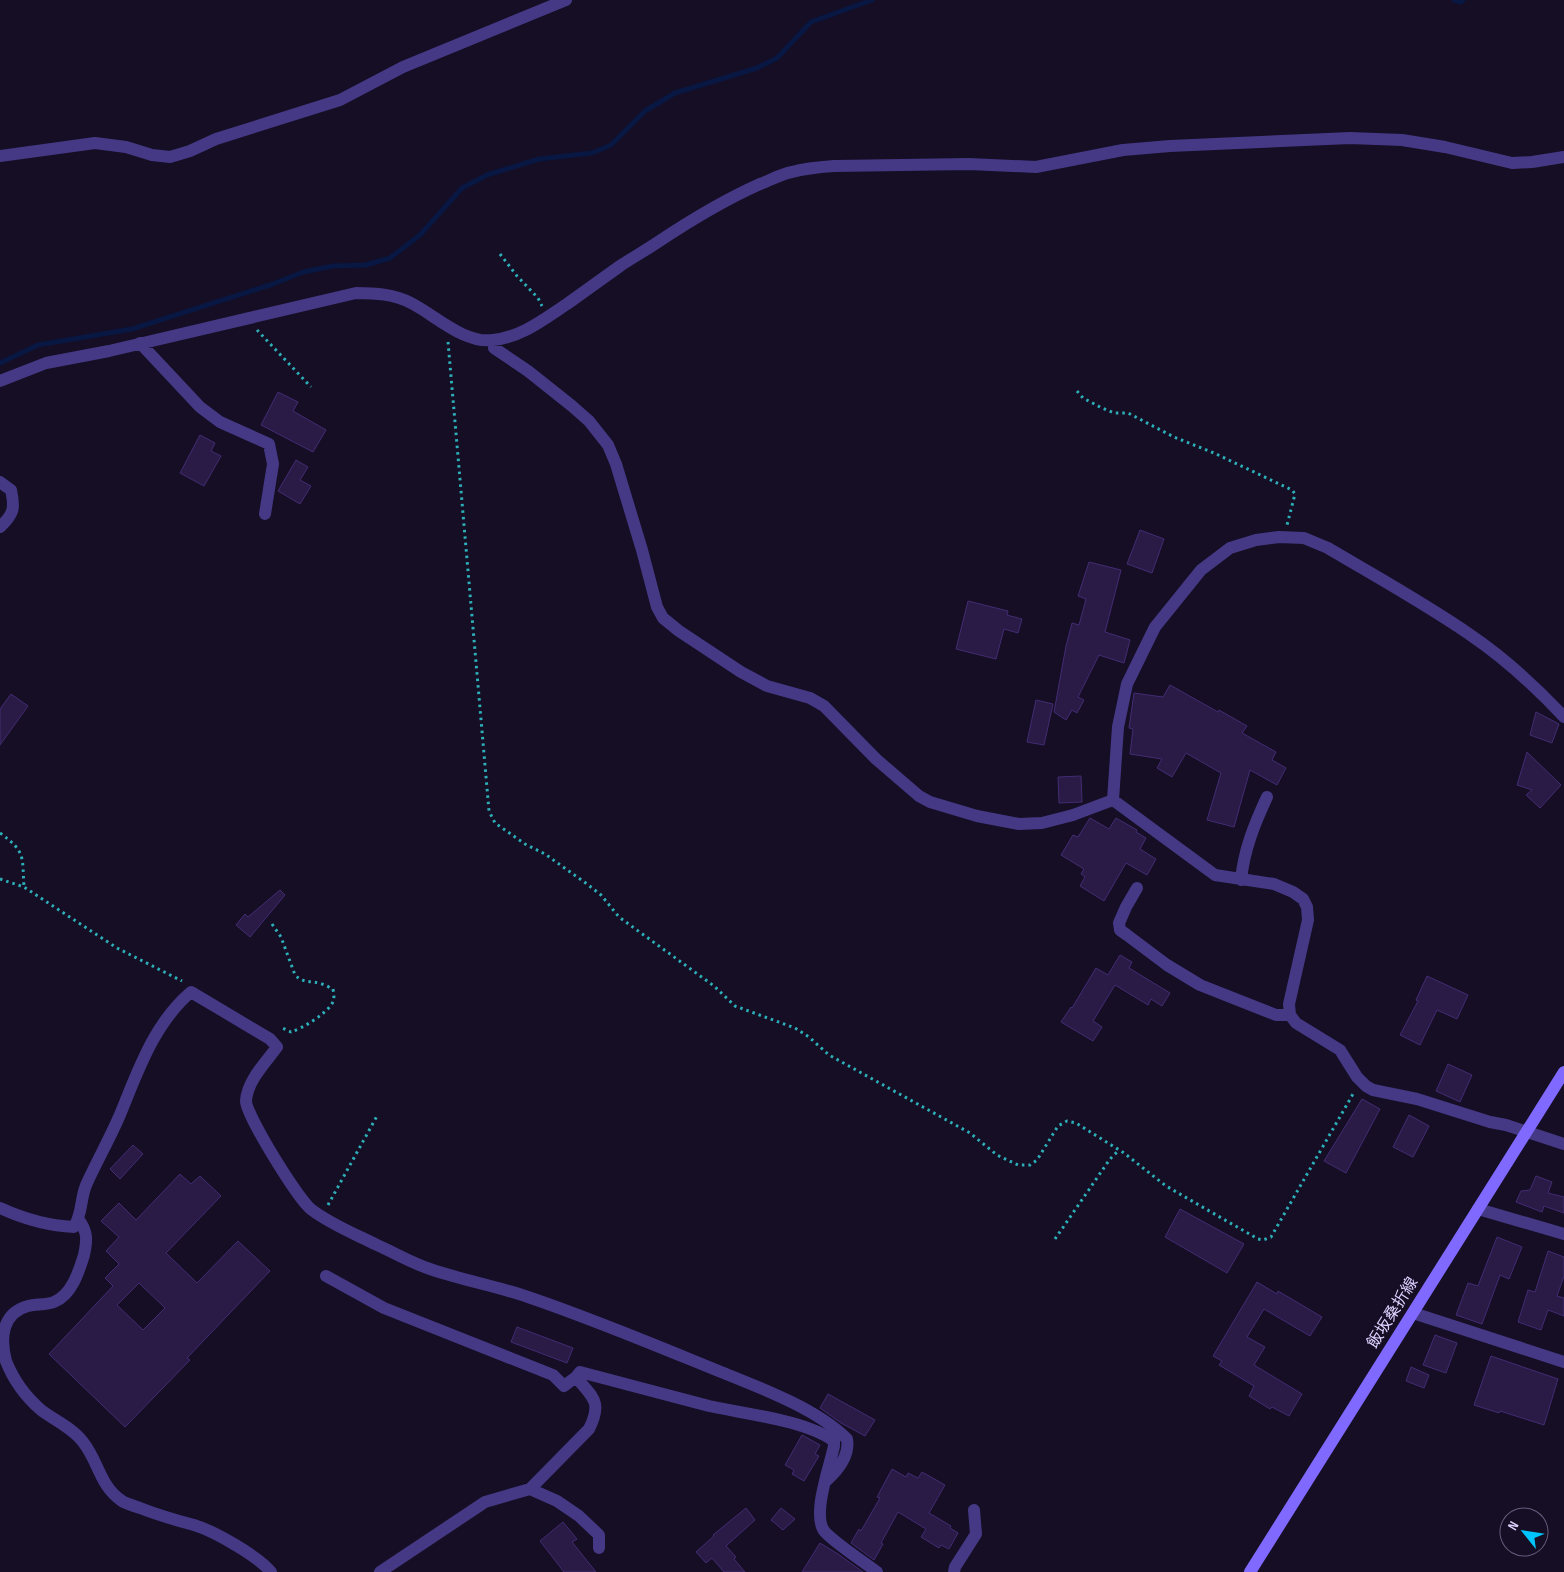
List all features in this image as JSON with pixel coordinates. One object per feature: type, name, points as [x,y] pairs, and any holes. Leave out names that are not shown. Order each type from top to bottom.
[{"type":"main road","name":"飯坂桑折線","points":[[1250,1572],[1564,1072]]},
{"type":"street","points":[[0,156],[95,143],[126,147],[152,156],[170,157],[190,152],[216,139],[340,100],[403,67],[566,0]]},
{"type":"street","points":[[0,381],[46,363],[140,344],[356,293],[395,296],[411,303],[446,326],[480,340],[492,340],[514,335],[546,318],[621,265],[705,211],[773,178],[812,168],[969,164],[1036,167],[1123,150],[1170,146],[1350,138],[1402,140],[1445,147],[1512,163],[1564,157]]},
{"type":"street","points":[[140,344],[210,416],[269,444],[272,464],[265,514]]},
{"type":"street","points":[[494,348],[528,371],[572,406],[589,422],[608,446],[616,464],[657,607],[663,618],[679,631],[741,672],[767,686],[810,698],[824,706],[876,760],[919,796],[930,802],[977,816],[1019,824],[1042,823],[1074,815],[1113,800]]},
{"type":"street","points":[[0,482],[11,490],[14,504],[11,516],[0,527]]},
{"type":"street","points":[[1113,800],[1118,727],[1126,684],[1155,628],[1201,570],[1230,548],[1256,540],[1283,537],[1304,538],[1328,548],[1469,634],[1502,659],[1564,716]]},
{"type":"street","points":[[1241,880],[1243,861],[1250,834],[1267,797]]},
{"type":"street","points":[[1113,800],[1215,876],[1274,884],[1293,892],[1303,899],[1307,907],[1308,920],[1289,1004],[1290,1015],[1296,1023],[1340,1050],[1361,1081],[1373,1090],[1416,1099],[1564,1144]]},
{"type":"street","points":[[1137,888],[1119,924],[1120,930],[1167,965],[1200,985],[1276,1016],[1290,1015]]},
{"type":"street","points":[[0,1208],[43,1224],[74,1227],[78,1220],[86,1185],[106,1147],[150,1045],[160,1028],[191,992],[270,1039],[276,1047],[256,1076],[246,1098],[247,1108],[300,1199],[309,1209],[430,1269],[512,1292],[575,1313],[787,1401],[828,1424],[848,1440],[847,1453],[838,1470],[827,1480]]},
{"type":"street","points":[[1478,1209],[1564,1234]]},
{"type":"street","points":[[78,1220],[83,1225],[88,1238],[81,1265],[70,1289],[55,1301],[26,1307],[17,1311],[11,1315],[2,1331],[3,1352],[10,1372],[22,1390],[40,1408],[83,1441],[106,1486],[123,1502],[171,1520],[212,1532],[254,1557],[271,1572]]},
{"type":"street","points":[[326,1276],[384,1308],[553,1375],[564,1386],[580,1372],[816,1431],[834,1441],[819,1514],[824,1531],[877,1572]]},
{"type":"street","points":[[1413,1313],[1564,1362]]},
{"type":"street","points":[[380,1572],[485,1502],[530,1489],[590,1429],[595,1418],[596,1403],[576,1377]]},
{"type":"street","points":[[530,1489],[557,1501],[579,1516],[599,1535],[599,1548]]},
{"type":"street","points":[[954,1572],[955,1567],[976,1534],[974,1510]]},
{"type":"path","points":[[500,254],[517,276],[538,298],[546,318]]},
{"type":"path","points":[[246,319],[311,387]]},
{"type":"path","points":[[446,326],[489,811],[494,823],[525,844],[546,854],[587,884],[601,896],[619,917],[714,986],[736,1006],[795,1028],[809,1037],[829,1055],[970,1132],[997,1155],[1018,1165],[1030,1165],[1037,1160],[1058,1126],[1067,1122],[1076,1123],[1119,1150],[1166,1186],[1258,1239],[1263,1240],[1271,1237],[1361,1081]]},
{"type":"path","points":[[1077,391],[1083,398],[1102,408],[1114,413],[1128,413],[1174,437],[1214,453],[1292,490],[1295,494],[1283,537]]},
{"type":"path","points":[[0,833],[19,848],[22,857],[24,886]]},
{"type":"path","points":[[0,879],[24,886],[117,948],[181,980],[191,992]]},
{"type":"path","points":[[272,924],[280,937],[295,975],[300,980],[322,983],[333,990],[335,996],[331,1005],[300,1029],[291,1032],[278,1026]]},
{"type":"path","points":[[322,1217],[377,1116]]},
{"type":"path","points":[[1055,1239],[1110,1159],[1119,1150]]},
{"type":"building","points":[[278,392],[298,402],[293,411],[326,430],[313,452],[261,425]]},
{"type":"building","points":[[200,435],[215,443],[211,451],[221,456],[204,486],[180,473]]},
{"type":"building","points":[[296,460],[308,467],[300,480],[311,486],[300,504],[278,491]]},
{"type":"building","points":[[1140,530],[1164,539],[1152,573],[1127,564]]},
{"type":"building","points":[[1089,562],[1121,570],[1105,632],[1130,640],[1124,663],[1099,655],[1078,697],[1084,700],[1077,713],[1072,710],[1066,720],[1054,712],[1072,623],[1079,625],[1086,599],[1078,596]]},
{"type":"building","points":[[968,601],[1008,611],[1007,615],[1022,619],[1018,633],[1004,629],[996,659],[956,649]]},
{"type":"building","points":[[1170,685],[1247,726],[1242,733],[1276,752],[1272,760],[1286,768],[1277,785],[1250,770],[1234,827],[1207,820],[1221,773],[1186,753],[1172,777],[1157,768],[1162,759],[1130,754],[1133,729],[1129,728],[1134,693],[1163,697]]},
{"type":"building","points":[[11,694],[28,706],[0,745],[0,709]]},
{"type":"building","points":[[1036,700],[1053,704],[1044,745],[1027,742]]},
{"type":"building","points":[[1536,712],[1559,724],[1552,743],[1530,735]]},
{"type":"building","points":[[1527,752],[1561,785],[1540,808],[1526,795],[1532,790],[1517,785]]},
{"type":"building","points":[[1081,776],[1082,802],[1059,803],[1058,777]]},
{"type":"building","points":[[1090,818],[1109,829],[1116,818],[1137,830],[1136,832],[1146,838],[1140,849],[1156,859],[1147,875],[1126,863],[1104,901],[1080,886],[1085,877],[1081,874],[1084,869],[1061,855],[1073,835],[1078,837]]},
{"type":"building","points":[[280,890],[285,895],[250,937],[236,925],[245,914],[248,917]]},
{"type":"building","points":[[1120,955],[1132,962],[1129,968],[1170,993],[1162,1006],[1151,999],[1148,1005],[1115,985],[1093,1021],[1102,1027],[1093,1041],[1061,1022],[1072,1008],[1096,968],[1108,975]]},
{"type":"building","points":[[1427,976],[1468,995],[1457,1019],[1437,1010],[1420,1045],[1400,1035],[1418,1001],[1416,1000]]},
{"type":"building","points":[[1448,1064],[1472,1075],[1460,1102],[1436,1091]]},
{"type":"building","points":[[1362,1099],[1380,1109],[1346,1173],[1324,1161]]},
{"type":"building","points":[[1409,1115],[1429,1126],[1413,1157],[1393,1147]]},
{"type":"building","points":[[133,1145],[143,1154],[120,1179],[110,1169]]},
{"type":"building","points":[[180,1174],[191,1184],[200,1176],[221,1196],[166,1253],[197,1283],[238,1241],[270,1271],[187,1358],[190,1360],[125,1427],[49,1354],[113,1286],[105,1278],[119,1264],[106,1251],[119,1237],[101,1221],[119,1203],[136,1220]],"holes":[[[139,1283],[165,1308],[143,1330],[117,1305]]]},
{"type":"building","points":[[1536,1176],[1552,1182],[1548,1193],[1564,1197],[1564,1213],[1544,1206],[1542,1212],[1516,1202],[1521,1191],[1530,1190]]},
{"type":"building","points":[[1180,1209],[1244,1244],[1227,1273],[1165,1237]]},
{"type":"building","points":[[1497,1237],[1522,1247],[1509,1279],[1500,1275],[1482,1324],[1456,1315],[1468,1283],[1478,1286]]},
{"type":"building","points":[[1548,1251],[1564,1257],[1564,1276],[1557,1296],[1564,1298],[1564,1316],[1548,1310],[1541,1330],[1518,1322],[1528,1290],[1535,1292]]},
{"type":"building","points":[[1257,1282],[1277,1294],[1278,1291],[1322,1317],[1310,1336],[1264,1309],[1247,1337],[1265,1347],[1254,1365],[1302,1394],[1289,1416],[1272,1407],[1270,1409],[1249,1396],[1254,1386],[1219,1365],[1222,1361],[1213,1356]]},
{"type":"building","points":[[517,1327],[573,1348],[567,1363],[511,1342]]},
{"type":"building","points":[[1435,1335],[1457,1343],[1446,1373],[1423,1365]]},
{"type":"building","points":[[1491,1356],[1558,1379],[1544,1425],[1474,1405]]},
{"type":"building","points":[[1411,1367],[1429,1375],[1424,1388],[1406,1381]]},
{"type":"building","points":[[828,1394],[875,1420],[865,1436],[841,1423],[820,1408]]},
{"type":"building","points":[[802,1435],[820,1445],[815,1454],[819,1456],[804,1481],[792,1474],[794,1470],[785,1465]]},
{"type":"building","points":[[892,1469],[906,1477],[908,1473],[918,1478],[922,1472],[945,1485],[929,1513],[951,1526],[950,1528],[958,1533],[949,1549],[941,1545],[939,1548],[921,1537],[926,1529],[898,1512],[874,1560],[851,1543],[859,1529],[861,1531],[880,1498],[877,1497]]},
{"type":"building","points":[[746,1508],[755,1520],[726,1546],[736,1557],[734,1559],[745,1572],[724,1572],[712,1558],[706,1563],[696,1552],[713,1535]]},
{"type":"building","points":[[781,1508],[795,1519],[783,1530],[771,1520]]},
{"type":"building","points":[[563,1522],[577,1539],[572,1542],[596,1572],[564,1572],[540,1541]]},
{"type":"building","points":[[820,1543],[838,1554],[863,1572],[802,1572]]},
{"type":"waterway","points":[[0,363],[38,345],[132,329],[273,284],[303,272],[333,266],[366,265],[390,258],[420,235],[462,188],[487,175],[539,159],[592,153],[611,145],[645,111],[675,93],[757,68],[777,58],[811,22],[872,0]]},
{"type":"waterway","points":[[1454,0],[1461,2],[1463,0]]}]
